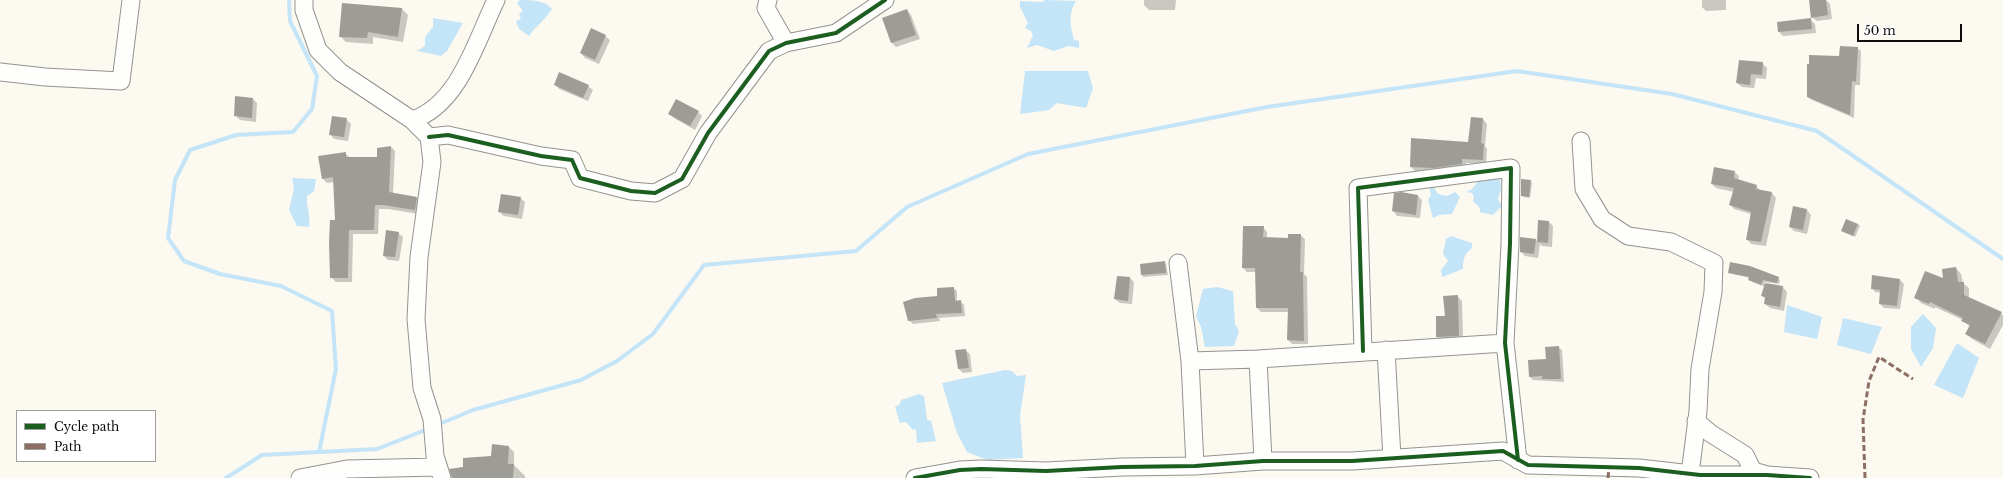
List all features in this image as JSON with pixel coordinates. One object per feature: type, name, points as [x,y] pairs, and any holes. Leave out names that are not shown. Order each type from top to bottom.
[{"type":"street","points":[[0,72],[45,77],[121,81],[131,0]]},
{"type":"street","points":[[300,478],[347,469],[440,473],[435,456],[432,419],[422,388],[416,319],[419,257],[432,162],[429,137],[412,120],[340,72],[318,50],[304,10],[304,0]]},
{"type":"street","points":[[412,120],[424,116],[444,98],[461,77],[496,0]]},
{"type":"street","points":[[768,0],[766,8],[786,43]]},
{"type":"street","points":[[429,137],[448,135],[541,156],[572,160],[580,178],[631,191],[655,193],[682,179],[708,133],[769,51],[786,43],[836,32],[885,0]]},
{"type":"street","points":[[1580,141],[1584,189],[1602,219],[1628,236],[1671,242],[1714,263],[1713,292],[1700,369],[1690,474]]},
{"type":"street","points":[[1363,351],[1358,188],[1512,168],[1505,343],[1518,460]]},
{"type":"street","points":[[1178,263],[1190,361],[1195,466]]},
{"type":"street","points":[[1190,361],[1258,359],[1505,343]]},
{"type":"street","points":[[1386,350],[1392,458]]},
{"type":"street","points":[[1258,359],[1263,461]]},
{"type":"street","points":[[1696,421],[1710,433],[1745,455],[1753,471],[1769,476]]},
{"type":"street","points":[[915,478],[960,470],[981,469],[1046,471],[1122,466],[1195,466],[1263,461],[1345,461],[1503,451],[1528,465],[1639,468],[1690,474],[1810,478]]},
{"type":"water","points":[[520,0],[534,0],[542,2],[552,9],[529,36],[519,29],[516,21],[521,19],[519,14],[523,11],[517,3]]},
{"type":"water","points":[[1045,0],[1076,1],[1072,10],[1071,24],[1074,40],[1079,41],[1079,48],[1068,46],[1054,51],[1037,45],[1027,48],[1033,35],[1031,31],[1025,28],[1028,23],[1020,7],[1020,1],[1042,2]]},
{"type":"water","points":[[433,18],[463,23],[447,51],[441,56],[417,51],[425,46],[425,37],[433,27]]},
{"type":"water","points":[[1025,71],[1088,71],[1093,88],[1086,108],[1057,103],[1049,110],[1020,114]]},
{"type":"water","points":[[292,178],[316,179],[314,191],[307,196],[309,227],[297,226],[289,210],[294,189]]},
{"type":"water","points":[[1500,178],[1501,189],[1498,199],[1502,206],[1493,215],[1480,212],[1480,208],[1473,201],[1474,197],[1472,193],[1466,192],[1471,190],[1480,179]]},
{"type":"water","points":[[1429,187],[1434,188],[1438,194],[1447,196],[1455,192],[1460,197],[1452,214],[1439,215],[1433,218],[1428,200],[1431,195]]},
{"type":"water","points":[[1451,236],[1472,243],[1472,248],[1464,257],[1463,269],[1442,277],[1441,270],[1448,261],[1443,254],[1446,239]]},
{"type":"water","points":[[1217,287],[1233,291],[1235,324],[1239,331],[1234,346],[1205,347],[1201,327],[1196,316],[1203,289]]},
{"type":"water","points":[[1787,305],[1822,317],[1817,339],[1784,332]]},
{"type":"water","points":[[1923,314],[1936,328],[1933,348],[1921,367],[1911,349],[1911,327]]},
{"type":"water","points":[[1843,318],[1882,327],[1871,354],[1837,345]]},
{"type":"water","points":[[1957,343],[1979,358],[1963,398],[1934,385]]},
{"type":"water","points":[[1005,370],[1012,371],[1017,376],[1026,375],[1020,416],[1023,458],[987,460],[967,452],[957,433],[942,383]]},
{"type":"water","points":[[919,394],[924,396],[927,420],[931,421],[936,441],[917,443],[916,430],[912,429],[906,422],[900,423],[895,407],[900,404],[901,400]]},
{"type":"building","points":[[1809,0],[1826,0],[1828,15],[1811,18]]},
{"type":"building","points":[[342,3],[402,8],[398,37],[368,32],[367,38],[339,37]]},
{"type":"building","points":[[907,9],[916,35],[891,43],[882,18]]},
{"type":"building","points":[[1811,18],[1812,29],[1778,32],[1777,22]]},
{"type":"building","points":[[591,28],[606,35],[595,60],[580,53]]},
{"type":"building","points":[[1840,46],[1858,47],[1856,82],[1852,81],[1850,115],[1807,97],[1807,64],[1809,64],[1809,55],[1839,56]]},
{"type":"building","points":[[1739,60],[1763,62],[1762,75],[1751,74],[1750,85],[1736,83]]},
{"type":"building","points":[[559,72],[589,85],[583,98],[554,85]]},
{"type":"building","points":[[235,96],[253,98],[252,118],[234,116]]},
{"type":"building","points":[[676,99],[699,111],[690,126],[668,114]]},
{"type":"building","points":[[332,116],[347,118],[344,137],[329,135]]},
{"type":"building","points":[[1471,117],[1483,118],[1481,143],[1484,144],[1483,160],[1462,159],[1462,164],[1434,168],[1410,167],[1411,138],[1468,142]]},
{"type":"building","points":[[391,146],[389,192],[417,197],[415,210],[375,205],[374,230],[349,230],[348,278],[330,278],[330,220],[335,220],[333,177],[322,179],[318,156],[346,152],[346,157],[377,157],[377,148]]},
{"type":"building","points":[[1714,167],[1735,171],[1734,178],[1757,185],[1756,189],[1772,192],[1761,242],[1746,240],[1751,212],[1729,205],[1734,188],[1711,184]]},
{"type":"building","points":[[1521,179],[1531,180],[1529,197],[1521,196]]},
{"type":"building","points":[[1401,192],[1418,195],[1416,215],[1392,211],[1394,193]]},
{"type":"building","points":[[501,194],[521,197],[518,215],[498,212]]},
{"type":"building","points":[[1793,206],[1807,209],[1803,230],[1789,227]]},
{"type":"building","points":[[1846,219],[1858,224],[1853,236],[1841,231]]},
{"type":"building","points":[[1538,220],[1549,221],[1548,243],[1537,242]]},
{"type":"building","points":[[1243,226],[1264,226],[1263,237],[1288,238],[1288,234],[1301,234],[1300,272],[1303,272],[1304,341],[1287,340],[1288,308],[1256,308],[1255,268],[1242,268]]},
{"type":"building","points":[[386,230],[399,232],[395,257],[383,256]]},
{"type":"building","points":[[1520,237],[1536,239],[1534,254],[1520,252]]},
{"type":"building","points":[[1165,261],[1166,273],[1141,275],[1140,264]]},
{"type":"building","points":[[1730,262],[1750,266],[1779,277],[1777,283],[1763,280],[1761,285],[1748,280],[1749,277],[1728,273]]},
{"type":"building","points":[[1956,267],[1958,282],[1964,282],[1964,295],[2002,312],[1985,344],[1965,334],[1970,325],[1961,321],[1963,318],[1930,302],[1929,304],[1914,298],[1925,271],[1943,278],[1942,269]]},
{"type":"building","points":[[1872,275],[1900,279],[1897,306],[1879,304],[1880,290],[1871,289]]},
{"type":"building","points":[[1117,276],[1130,277],[1128,301],[1114,299]]},
{"type":"building","points":[[1765,283],[1783,286],[1780,307],[1764,304],[1765,297],[1761,296]]},
{"type":"building","points":[[954,287],[955,301],[961,300],[962,313],[936,314],[937,318],[908,321],[903,302],[915,298],[937,296],[937,288]]},
{"type":"building","points":[[1458,295],[1459,336],[1436,337],[1436,316],[1445,316],[1443,296]]},
{"type":"building","points":[[1559,346],[1561,379],[1542,379],[1542,376],[1529,377],[1528,360],[1546,359],[1545,347]]},
{"type":"building","points":[[966,349],[969,368],[958,369],[955,350]]},
{"type":"building","points":[[492,444],[509,446],[508,464],[514,464],[513,478],[452,478],[449,469],[463,467],[463,458],[491,456]]},
{"type":"waterway","points":[[289,0],[290,21],[317,76],[312,109],[293,132],[236,135],[190,150],[175,180],[168,238],[184,261],[220,274],[281,286],[332,311],[336,369],[319,452]]},
{"type":"waterway","points":[[437,425],[473,410],[581,380],[617,361],[653,334],[704,265],[856,251],[907,207],[1028,154],[1267,107],[1517,71],[1672,94],[1817,131],[2003,259]]},
{"type":"waterway","points":[[226,478],[262,455],[377,449],[428,429]]},
{"type":"marked path","points":[[1865,478],[1863,420],[1869,381],[1879,357],[1913,379]]},
{"type":"marked path","points":[[1608,478],[1609,467]]},
{"type":"cycle path","points":[[429,137],[448,135],[541,156],[572,160],[580,178],[631,191],[655,193],[682,179],[708,133],[769,51],[786,43],[836,33],[885,0]]},
{"type":"cycle path","points":[[1363,351],[1358,188],[1511,168],[1510,244],[1505,343],[1518,460]]},
{"type":"cycle path","points":[[915,478],[960,470],[981,469],[1046,471],[1122,467],[1195,466],[1263,461],[1352,461],[1503,451],[1528,465],[1639,468],[1700,475],[1767,475],[1810,478]]}]
